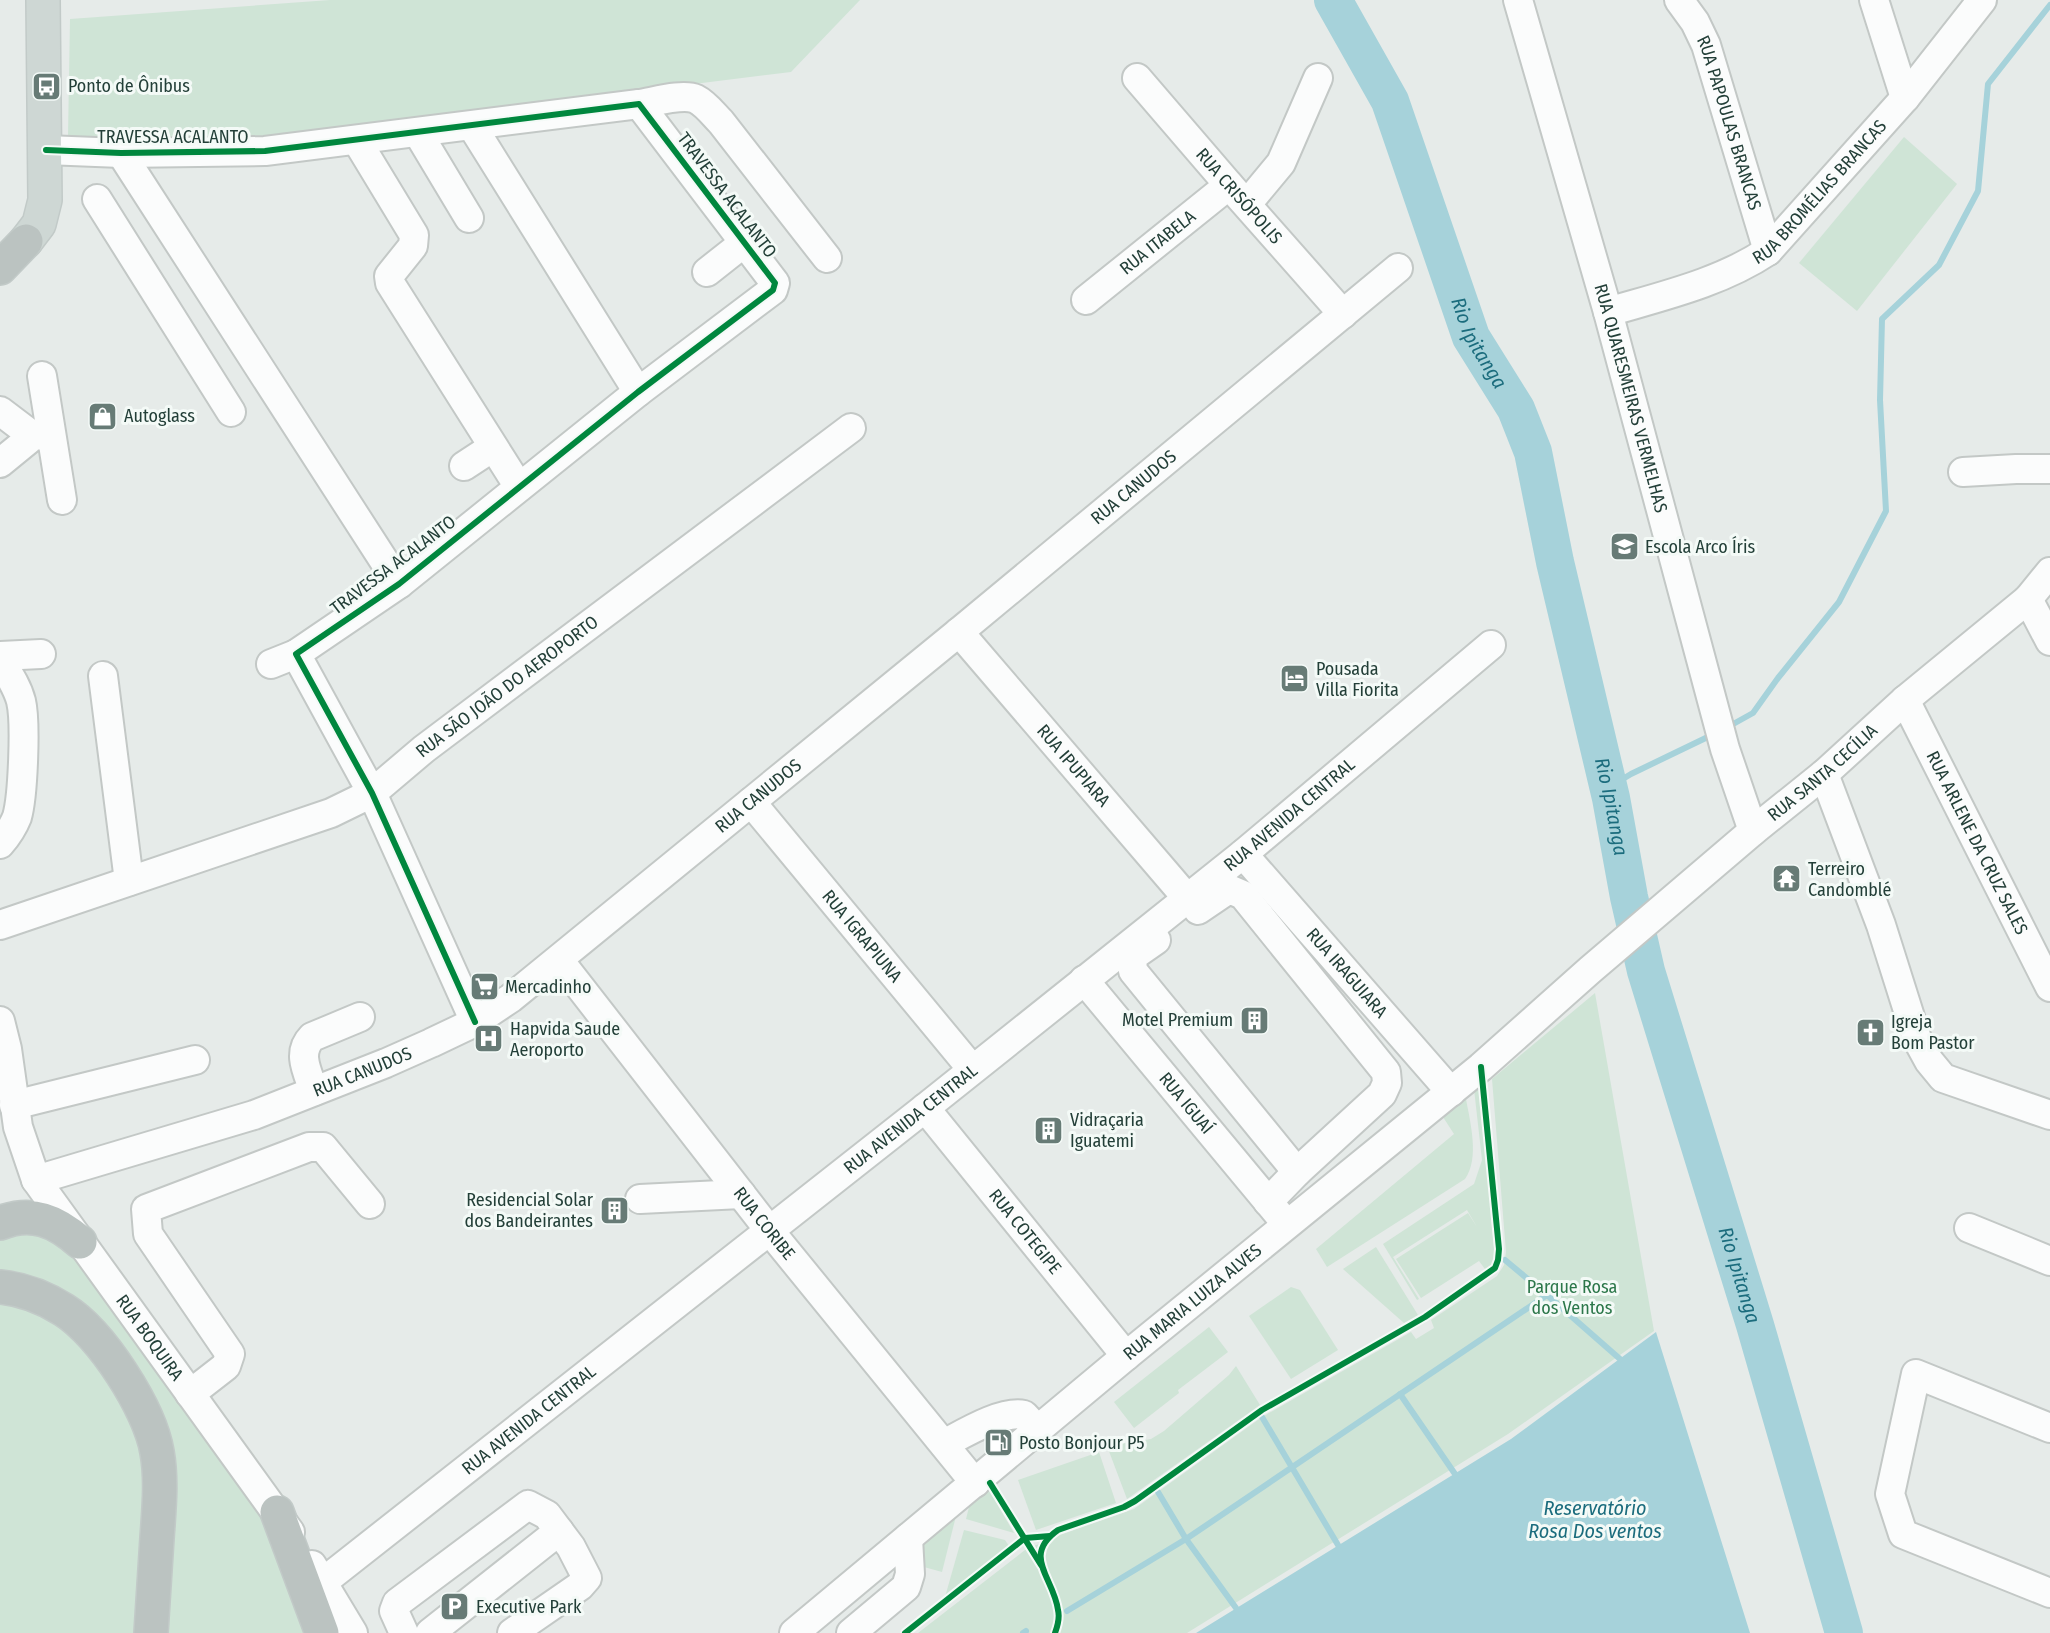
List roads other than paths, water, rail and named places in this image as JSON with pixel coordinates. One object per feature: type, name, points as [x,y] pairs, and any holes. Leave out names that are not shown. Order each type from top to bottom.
[{"type":"highway","points":[[0,268],[13,245]]},
{"type":"highway","points":[[0,1223],[20,1218],[44,1219],[66,1230],[80,1242]]},
{"type":"highway","points":[[11,1289],[43,1299],[65,1310],[93,1336],[140,1404],[150,1427],[157,1450],[160,1477],[151,1633]]},
{"type":"highway","points":[[277,1512],[322,1633]]},
{"type":"main road","points":[[13,245],[39,224],[43,213],[46,150],[43,0]]},
{"type":"street","name":"RUA QUARESMEIRAS VERMELHAS","points":[[1518,0],[1608,312],[1725,749],[1753,831]]},
{"type":"street","name":"RUA PAPOULAS BRANCAS","points":[[1679,0],[1695,22],[1706,45],[1768,251]]},
{"type":"street","points":[[1874,0],[1905,99]]},
{"type":"street","name":"RUA BROMÉLIAS BRANCAS","points":[[1608,312],[1699,285],[1754,261],[1768,251],[1905,99],[1982,0]]},
{"type":"street","name":"RUA CRISÓPOLIS","points":[[1137,78],[1343,314]]},
{"type":"street","name":"RUA ITABELA","points":[[1086,300],[1281,163],[1318,78]]},
{"type":"street","points":[[639,104],[685,97],[695,99],[706,106],[827,258]]},
{"type":"street","name":"TRAVESSA ACALANTO","points":[[46,150],[121,153],[265,152],[639,104],[775,283],[773,290],[638,392],[399,584],[284,659],[372,793],[474,1022]]},
{"type":"street","points":[[706,106],[738,106]]},
{"type":"street","points":[[472,126],[638,392]]},
{"type":"street","points":[[418,133],[469,218]]},
{"type":"street","points":[[357,141],[414,235],[413,246],[390,276],[390,283],[519,487]]},
{"type":"street","points":[[121,153],[399,584]]},
{"type":"street","points":[[97,199],[231,412]]},
{"type":"street","points":[[139,267],[178,241]]},
{"type":"street","points":[[707,272],[745,242]]},
{"type":"street","name":"RUA CANUDOS","points":[[36,1180],[254,1115],[386,1064],[474,1022],[511,998],[960,632],[1398,268]]},
{"type":"street","points":[[42,376],[41,435],[62,500]]},
{"type":"street","points":[[0,411],[41,435]]},
{"type":"street","name":"RUA SÃO JOÃO DO AEROPORTO","points":[[0,925],[331,813],[372,793],[434,742],[851,428]]},
{"type":"street","points":[[0,463],[41,435]]},
{"type":"street","points":[[464,466],[493,447]]},
{"type":"street","points":[[1963,472],[2050,470]]},
{"type":"street","name":"RUA SANTA CECÍLIA","points":[[1590,970],[1753,831],[1824,774],[1905,700],[2028,599],[2050,573]]},
{"type":"street","points":[[2028,599],[2050,640]]},
{"type":"street","name":"RUA IPUPIARA","points":[[960,632],[1187,898]]},
{"type":"street","name":"RUA AVENIDA CENTRAL","points":[[323,1582],[925,1108],[1243,854],[1491,645]]},
{"type":"street","points":[[0,844],[12,829],[20,803],[23,733],[22,704],[0,658],[41,654]]},
{"type":"street","points":[[103,676],[129,882]]},
{"type":"street","name":"RUA ARLENE DA CRUZ SALES","points":[[1905,700],[2050,987]]},
{"type":"street","points":[[1824,774],[1881,924],[1917,1039],[1929,1061],[1943,1078],[2050,1115]]},
{"type":"street","name":"RUA IGRAPIUNA","points":[[751,802],[972,1069]]},
{"type":"street","name":"RUA IRAGUIARA","points":[[1243,854],[1451,1092]]},
{"type":"street","points":[[1260,1192],[1290,1162],[1382,1094],[1387,1083],[1386,1072],[1243,894],[1229,889],[1133,956],[1131,965],[1136,975],[1290,1162]]},
{"type":"street","name":"RUA CORIBE","points":[[559,960],[769,1230],[975,1483]]},
{"type":"street","name":"RUA MARIA LUIZA ALVES","points":[[794,1633],[1126,1356],[1451,1092],[1590,970]]},
{"type":"street","name":"RUA IGUAÍ","points":[[1084,980],[1288,1226]]},
{"type":"street","points":[[314,1091],[302,1055],[307,1041],[360,1017]]},
{"type":"street","name":"RUA BOQUIRA","points":[[0,1021],[7,1049],[18,1127],[36,1180],[277,1512],[353,1633]]},
{"type":"street","points":[[14,1105],[195,1060]]},
{"type":"street","name":"RUA COTEGIPE","points":[[925,1108],[1126,1356]]},
{"type":"street","points":[[190,1394],[226,1366],[230,1354],[148,1234],[146,1209],[309,1147],[323,1147],[370,1204]]},
{"type":"street","points":[[640,1199],[741,1194]]},
{"type":"street","points":[[1969,1228],[2050,1261]]},
{"type":"street","points":[[2050,1428],[1917,1374],[1890,1494],[1903,1534],[2050,1593]]},
{"type":"street","points":[[944,1444],[1009,1414],[1024,1415],[1038,1430]]},
{"type":"street","points":[[404,1633],[394,1611],[397,1603],[528,1505],[548,1515],[571,1547],[587,1578],[580,1586],[512,1633]]},
{"type":"street","points":[[430,1633],[559,1531]]},
{"type":"street","points":[[851,1633],[906,1587],[910,1574],[908,1538]]},
{"type":"water","name":"Reservatório Rosa Dos ventos","points":[[1656,1332],[1750,1633],[1196,1633],[1511,1439]]},
{"type":"waterway","name":"Rio Ipitanga","points":[[1333,0],[1390,101],[1471,337],[1516,409],[1533,452],[1555,562],[1611,798],[1629,897],[1646,971],[1755,1325],[1844,1633]]},
{"type":"waterway","points":[[1726,728],[1753,713],[1839,602],[1886,511],[1880,400],[1882,319],[1939,265],[1978,191],[1988,84],[2050,5]]},
{"type":"waterway","points":[[1608,788],[1631,774],[1714,734]]},
{"type":"waterway","points":[[1505,1260],[1620,1359]]},
{"type":"waterway","points":[[1067,1611],[1186,1539],[1547,1295]]},
{"type":"waterway","points":[[1400,1394],[1455,1474]]},
{"type":"waterway","points":[[1262,1417],[1338,1545]]},
{"type":"waterway","points":[[1158,1492],[1186,1539],[1236,1608]]},
{"type":"place","name":"Ponto de Ônibus","points":[[47,86]]},
{"type":"place","name":"Autoglass","points":[[103,416]]},
{"type":"place","name":"Escola Arco Íris","points":[[1624,547]]},
{"type":"place","name":"Pousada Villa Fiorita","points":[[1295,679]]},
{"type":"place","name":"Terreiro Candomblé","points":[[1787,879]]},
{"type":"place","name":"Mercadinho","points":[[484,987]]},
{"type":"place","name":"Motel Premium","points":[[1254,1020]]},
{"type":"place","name":"Igreja Bom Pastor","points":[[1870,1032]]},
{"type":"place","name":"Hapvida Saude Aeroporto","points":[[489,1039]]},
{"type":"place","name":"Vidraçaria Iguatemi","points":[[1049,1130]]},
{"type":"place","name":"Residencial Solar dos Bandeirantes","points":[[614,1210]]},
{"type":"place","name":"Posto Bonjour P5","points":[[998,1443]]},
{"type":"place","name":"Executive Park","points":[[455,1607]]},
{"type":"park label","name":"Parque Rosa dos Ventos","points":[[1572,1297]]}]
